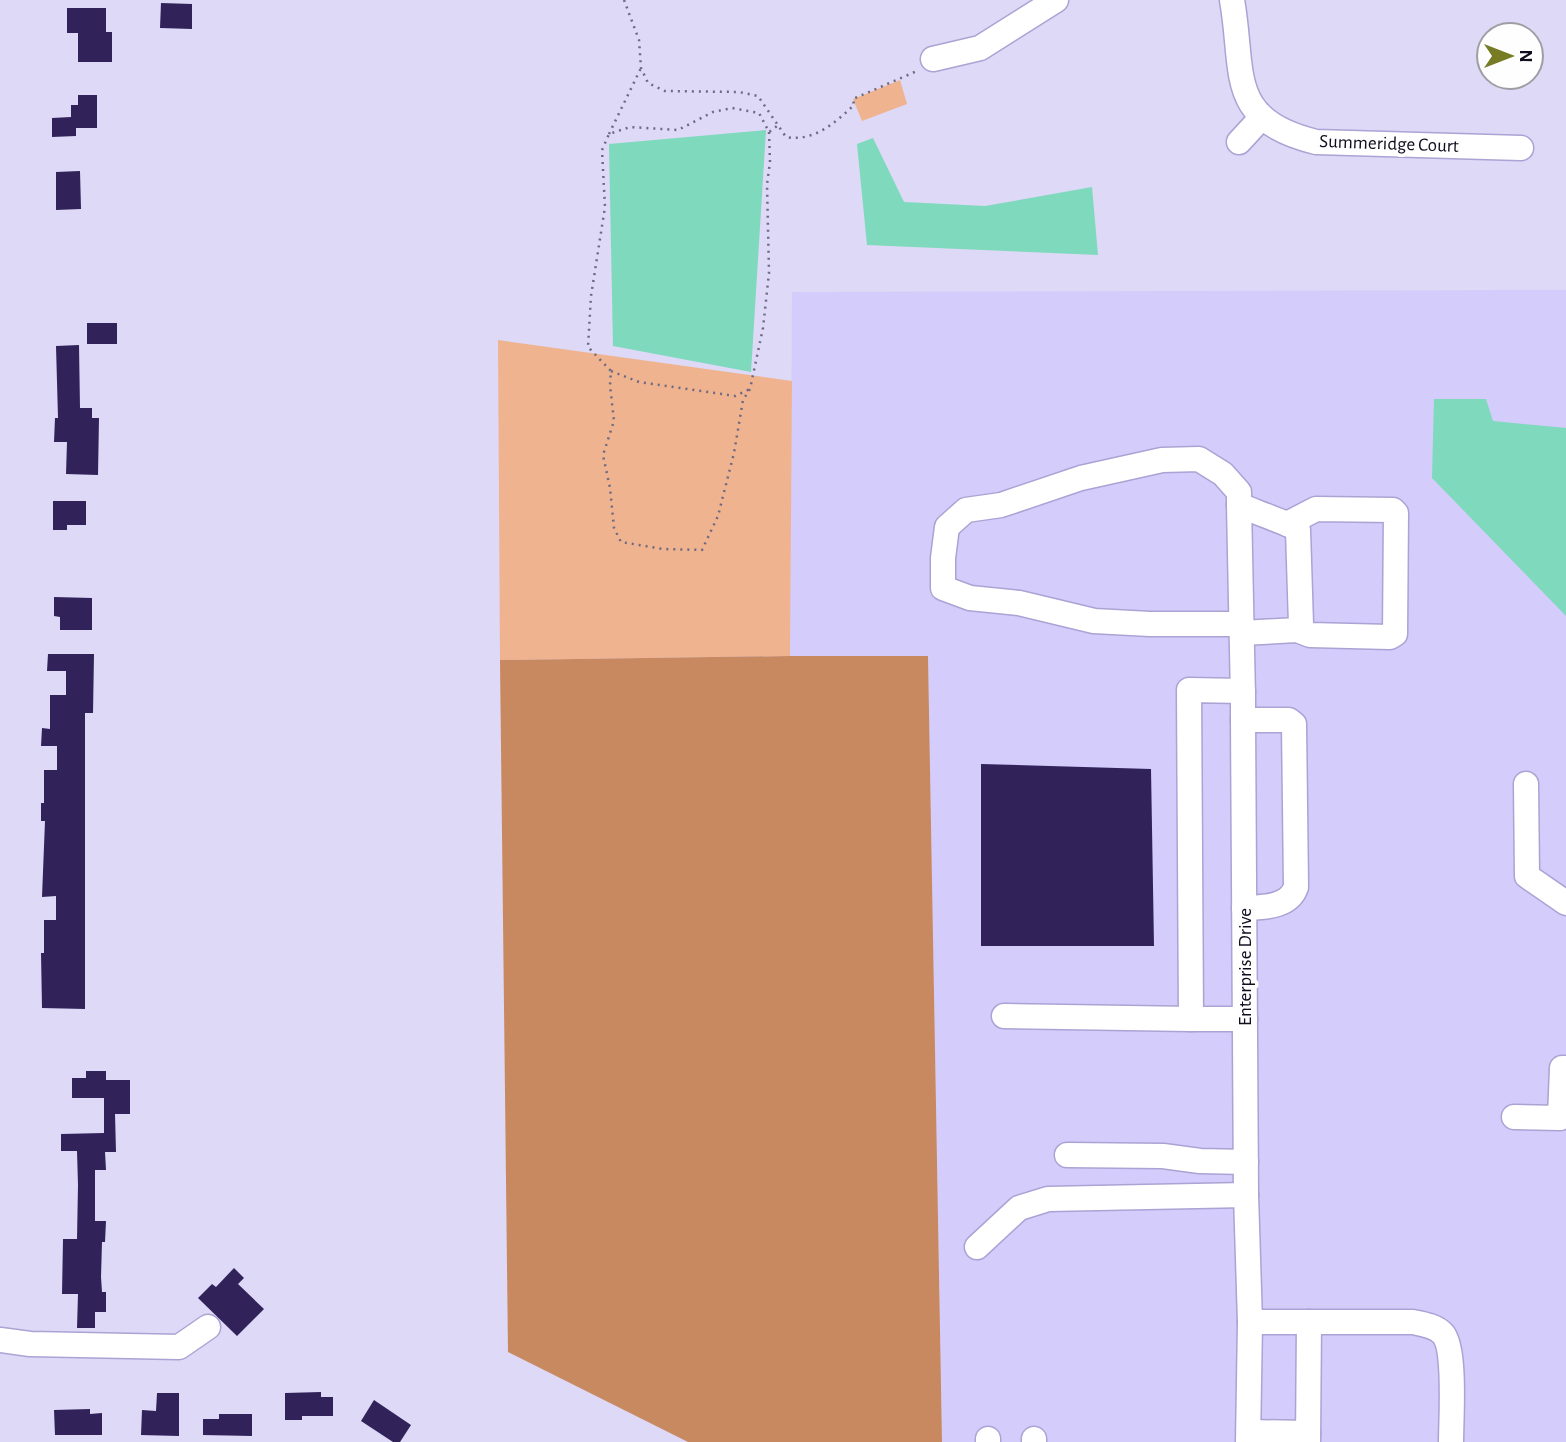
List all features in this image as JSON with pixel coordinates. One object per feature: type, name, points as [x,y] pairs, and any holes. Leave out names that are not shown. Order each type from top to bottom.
[{"type":"street","points":[[933,59],[980,48],[1056,0]]},
{"type":"street","name":"Summeridge Court","points":[[1232,0],[1242,81],[1254,108],[1286,134],[1316,142],[1521,148]]},
{"type":"street","points":[[1239,142],[1262,117]]},
{"type":"street","points":[[1287,524],[1316,509],[1393,510],[1396,513],[1395,634],[1390,637],[1310,635],[1297,630],[1094,621],[1019,603],[970,598],[943,588],[947,527],[966,510],[1001,505],[1081,478],[1162,460],[1199,459],[1223,474],[1239,499],[1298,530],[1301,625],[1297,630]]},
{"type":"street","name":"Enterprise Drive","points":[[1239,499],[1246,1195],[1250,1322],[1248,1437]]},
{"type":"street","points":[[1191,1018],[1189,690],[1243,691]]},
{"type":"street","points":[[1243,720],[1289,720],[1294,724],[1296,887],[1295,892],[1275,906],[1244,908]]},
{"type":"street","points":[[1526,784],[1527,876],[1566,903]]},
{"type":"street","points":[[1004,1016],[1245,1018]]},
{"type":"street","points":[[1514,1117],[1560,1118],[1562,1068],[1566,1068]]},
{"type":"street","points":[[1067,1155],[1163,1156],[1246,1162]]},
{"type":"street","points":[[977,1247],[1019,1208],[1048,1199],[1246,1195]]},
{"type":"street","points":[[1250,1322],[1413,1322],[1428,1325],[1442,1333],[1448,1345],[1451,1364],[1451,1442]]},
{"type":"street","points":[[1248,1437],[1308,1437],[1309,1322]]},
{"type":"street","points":[[0,1340],[30,1344],[179,1347],[208,1328]]},
{"type":"path","points":[[624,0],[639,40],[641,68],[649,82],[665,91],[739,92],[758,96],[786,137],[800,139],[832,126],[854,105],[853,99],[913,75],[933,59]]},
{"type":"path","points":[[641,68],[602,150],[605,207],[592,296],[588,347],[611,370],[639,382],[735,396],[750,389]]},
{"type":"path","points":[[609,134],[630,127],[678,130],[713,112],[732,108],[759,113],[769,132],[769,273],[763,328],[750,389],[743,400],[734,453],[718,516],[702,550],[663,549],[621,542],[614,528],[603,455],[614,421],[611,370]]},
{"type":"path","points":[[769,132],[777,126]]},
{"type":"shaded area","points":[[900,80],[907,104],[862,121],[853,99]]},
{"type":"shaded area","points":[[766,130],[751,372],[613,346],[609,144]]},
{"type":"shaded area","points":[[873,138],[904,202],[985,206],[1092,187],[1098,255],[867,245],[857,144]]},
{"type":"shaded area","points":[[1566,290],[1566,1442],[942,1442],[928,657],[790,656],[792,292]]},
{"type":"shaded area","points":[[498,340],[792,381],[790,656],[500,660]]},
{"type":"shaded area","points":[[1434,399],[1486,399],[1493,421],[1566,428],[1566,616],[1432,478]]},
{"type":"shaded area","points":[[928,656],[942,1442],[688,1442],[508,1352],[500,660]]},
{"type":"building","points":[[161,3],[192,4],[192,29],[160,28]]},
{"type":"building","points":[[67,8],[106,8],[106,32],[112,32],[112,62],[78,62],[78,33],[67,33]]},
{"type":"building","points":[[78,95],[97,95],[97,128],[76,128],[76,136],[52,137],[52,118],[71,117],[71,105],[78,105]]},
{"type":"building","points":[[80,171],[81,209],[56,210],[56,172]]},
{"type":"building","points":[[87,323],[117,323],[117,344],[87,344]]},
{"type":"building","points":[[79,345],[80,408],[92,408],[92,418],[99,418],[98,475],[66,474],[67,442],[54,442],[55,418],[58,418],[56,346]]},
{"type":"building","points":[[53,501],[86,501],[86,525],[67,525],[67,530],[53,530]]},
{"type":"building","points":[[54,597],[92,598],[92,630],[60,630],[60,617],[54,616]]},
{"type":"building","points":[[48,654],[94,654],[93,713],[85,713],[85,1009],[42,1008],[41,953],[44,953],[44,920],[56,920],[56,896],[42,897],[45,821],[41,821],[41,803],[44,803],[44,770],[57,770],[57,746],[41,746],[42,728],[50,729],[50,695],[66,695],[66,671],[47,671]]},
{"type":"building","points":[[981,764],[1151,769],[1154,946],[981,946]]},
{"type":"building","points":[[86,1071],[106,1071],[106,1080],[130,1080],[130,1114],[115,1114],[116,1152],[105,1152],[106,1170],[95,1170],[95,1221],[106,1221],[105,1242],[102,1242],[101,1277],[102,1292],[106,1292],[106,1312],[95,1312],[95,1328],[77,1328],[78,1294],[62,1294],[63,1239],[77,1239],[77,1151],[61,1151],[61,1134],[104,1133],[104,1098],[72,1098],[72,1078],[86,1078]]},
{"type":"building","points":[[234,1268],[244,1278],[238,1284],[264,1309],[237,1336],[198,1298],[212,1284],[216,1287]]},
{"type":"building","points":[[321,1392],[321,1397],[333,1397],[333,1416],[302,1416],[302,1420],[285,1420],[285,1393]]},
{"type":"building","points":[[157,1393],[179,1393],[179,1436],[141,1435],[142,1410],[156,1411]]},
{"type":"building","points":[[374,1400],[411,1425],[400,1442],[393,1442],[361,1421]]},
{"type":"building","points":[[90,1409],[90,1414],[102,1413],[102,1435],[55,1435],[54,1410]]},
{"type":"building","points":[[219,1414],[252,1414],[252,1436],[203,1435],[203,1419],[219,1419]]}]
